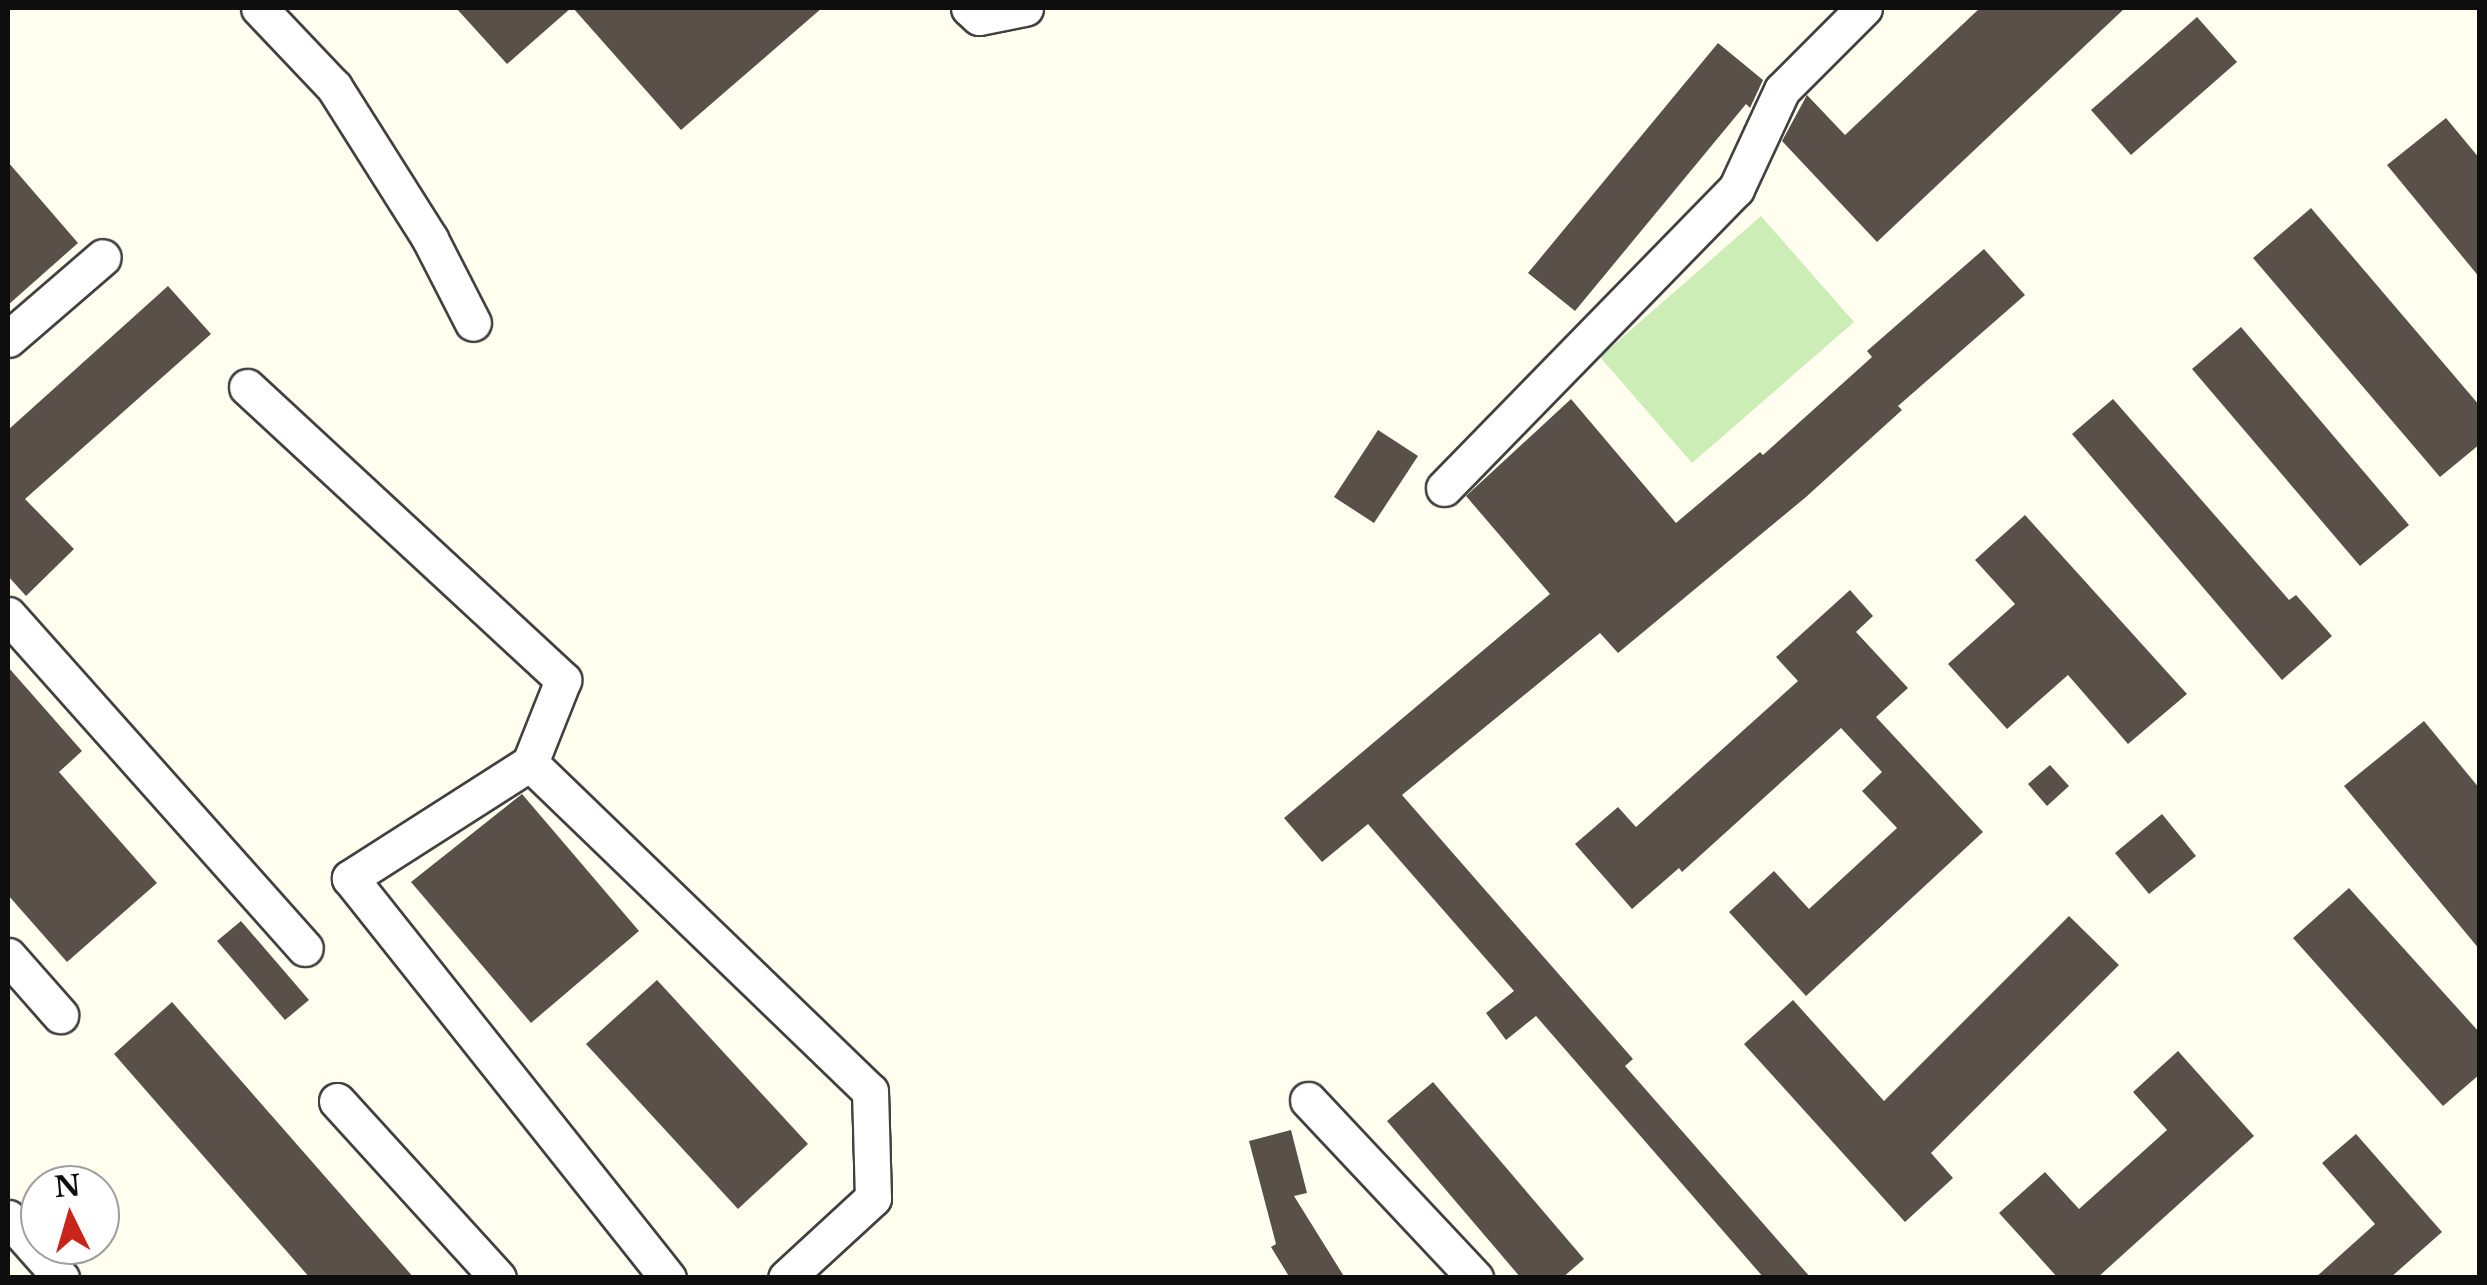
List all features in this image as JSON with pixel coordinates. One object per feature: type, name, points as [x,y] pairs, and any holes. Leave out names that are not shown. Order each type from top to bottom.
[{"type":"lane","points":[[258,8],[334,87],[430,239],[473,323]]},
{"type":"lane","points":[[969,8],[979,17],[1024,8]]},
{"type":"lane","points":[[1444,488],[1736,188],[1782,90],[1864,8]]},
{"type":"lane","points":[[8,339],[103,257]]},
{"type":"lane","points":[[247,387],[562,680],[530,763],[350,878],[668,1278]]},
{"type":"lane","points":[[8,614],[305,948]]},
{"type":"lane","points":[[530,763],[870,1091],[872,1198],[786,1278]]},
{"type":"lane","points":[[8,956],[60,1015]]},
{"type":"lane","points":[[1308,1100],[1475,1278]]},
{"type":"lane","points":[[337,1101],[498,1278]]},
{"type":"lane","points":[[8,1218],[61,1278]]},
{"type":"green space","points":[[1761,216],[1854,322],[1692,463],[1600,357]]},
{"type":"building","points":[[456,8],[571,8],[507,64]]},
{"type":"building","points":[[573,8],[822,8],[681,130]]},
{"type":"building","points":[[1980,8],[2125,8],[1877,242],[1782,141],[1807,95],[1845,135]]},
{"type":"building","points":[[2197,17],[2237,62],[2131,155],[2091,110]]},
{"type":"building","points":[[1718,43],[1763,80],[1750,108],[1746,104],[1575,311],[1528,273]]},
{"type":"building","points":[[2446,118],[2480,159],[2480,278],[2387,165]]},
{"type":"building","points":[[8,162],[78,243],[8,305]]},
{"type":"building","points":[[2311,208],[2480,406],[2480,444],[2440,477],[2253,258]]},
{"type":"building","points":[[1984,249],[2025,295],[1898,406],[1902,410],[1806,497],[1618,653],[1600,633],[1402,795],[1633,1059],[1625,1066],[1811,1278],[1764,1278],[1536,1016],[1506,1040],[1486,1013],[1514,991],[1368,824],[1322,862],[1284,818],[1550,594],[1466,496],[1571,399],[1676,523],[1760,452],[1763,455],[1872,357],[1867,351]]},
{"type":"building","points":[[168,286],[211,334],[25,499],[74,549],[26,596],[8,576],[8,430]]},
{"type":"building","points":[[2241,327],[2409,525],[2360,566],[2192,369]]},
{"type":"building","points":[[2113,399],[2289,600],[2296,595],[2332,636],[2282,680],[2072,434]]},
{"type":"building","points":[[1378,430],[1418,456],[1374,523],[1334,497]]},
{"type":"building","points":[[2025,515],[2187,694],[2128,744],[2068,675],[2007,729],[1948,664],[2015,604],[1975,560]]},
{"type":"building","points":[[1850,590],[1873,616],[1856,632],[1908,688],[1876,717],[1983,832],[1806,996],[1729,912],[1774,871],[1809,909],[1897,828],[1862,791],[1882,772],[1841,728],[1682,872],[1679,868],[1632,909],[1575,844],[1618,807],[1636,827],[1798,681],[1776,657]]},
{"type":"building","points":[[8,667],[82,751],[59,772],[157,883],[67,962],[8,895]]},
{"type":"building","points":[[2424,721],[2480,789],[2480,950],[2344,786]]},
{"type":"building","points":[[2050,765],[2069,786],[2047,806],[2028,784]]},
{"type":"building","points":[[522,794],[639,931],[531,1023],[411,882]]},
{"type":"building","points":[[2162,814],[2196,856],[2149,894],[2115,853]]},
{"type":"building","points":[[2349,888],[2480,1033],[2480,1074],[2443,1106],[2293,938]]},
{"type":"building","points":[[2069,916],[2119,965],[1931,1153],[1953,1178],[1905,1222],[1744,1044],[1793,1000],[1884,1101]]},
{"type":"building","points":[[241,921],[309,1000],[285,1020],[217,941]]},
{"type":"building","points":[[657,980],[808,1144],[738,1209],[586,1044]]},
{"type":"building","points":[[172,1002],[414,1278],[310,1278],[114,1054]]},
{"type":"building","points":[[2178,1051],[2254,1136],[2097,1278],[2058,1278],[1999,1213],[2045,1172],[2079,1209],[2167,1130],[2133,1092]]},
{"type":"building","points":[[1433,1082],[1584,1259],[1562,1278],[1521,1278],[1387,1121]]},
{"type":"building","points":[[1291,1130],[1307,1193],[1294,1196],[1345,1278],[1290,1278],[1271,1247],[1276,1244],[1249,1141]]},
{"type":"building","points":[[2356,1134],[2442,1232],[2390,1278],[2315,1278],[2375,1224],[2322,1163]]}]
